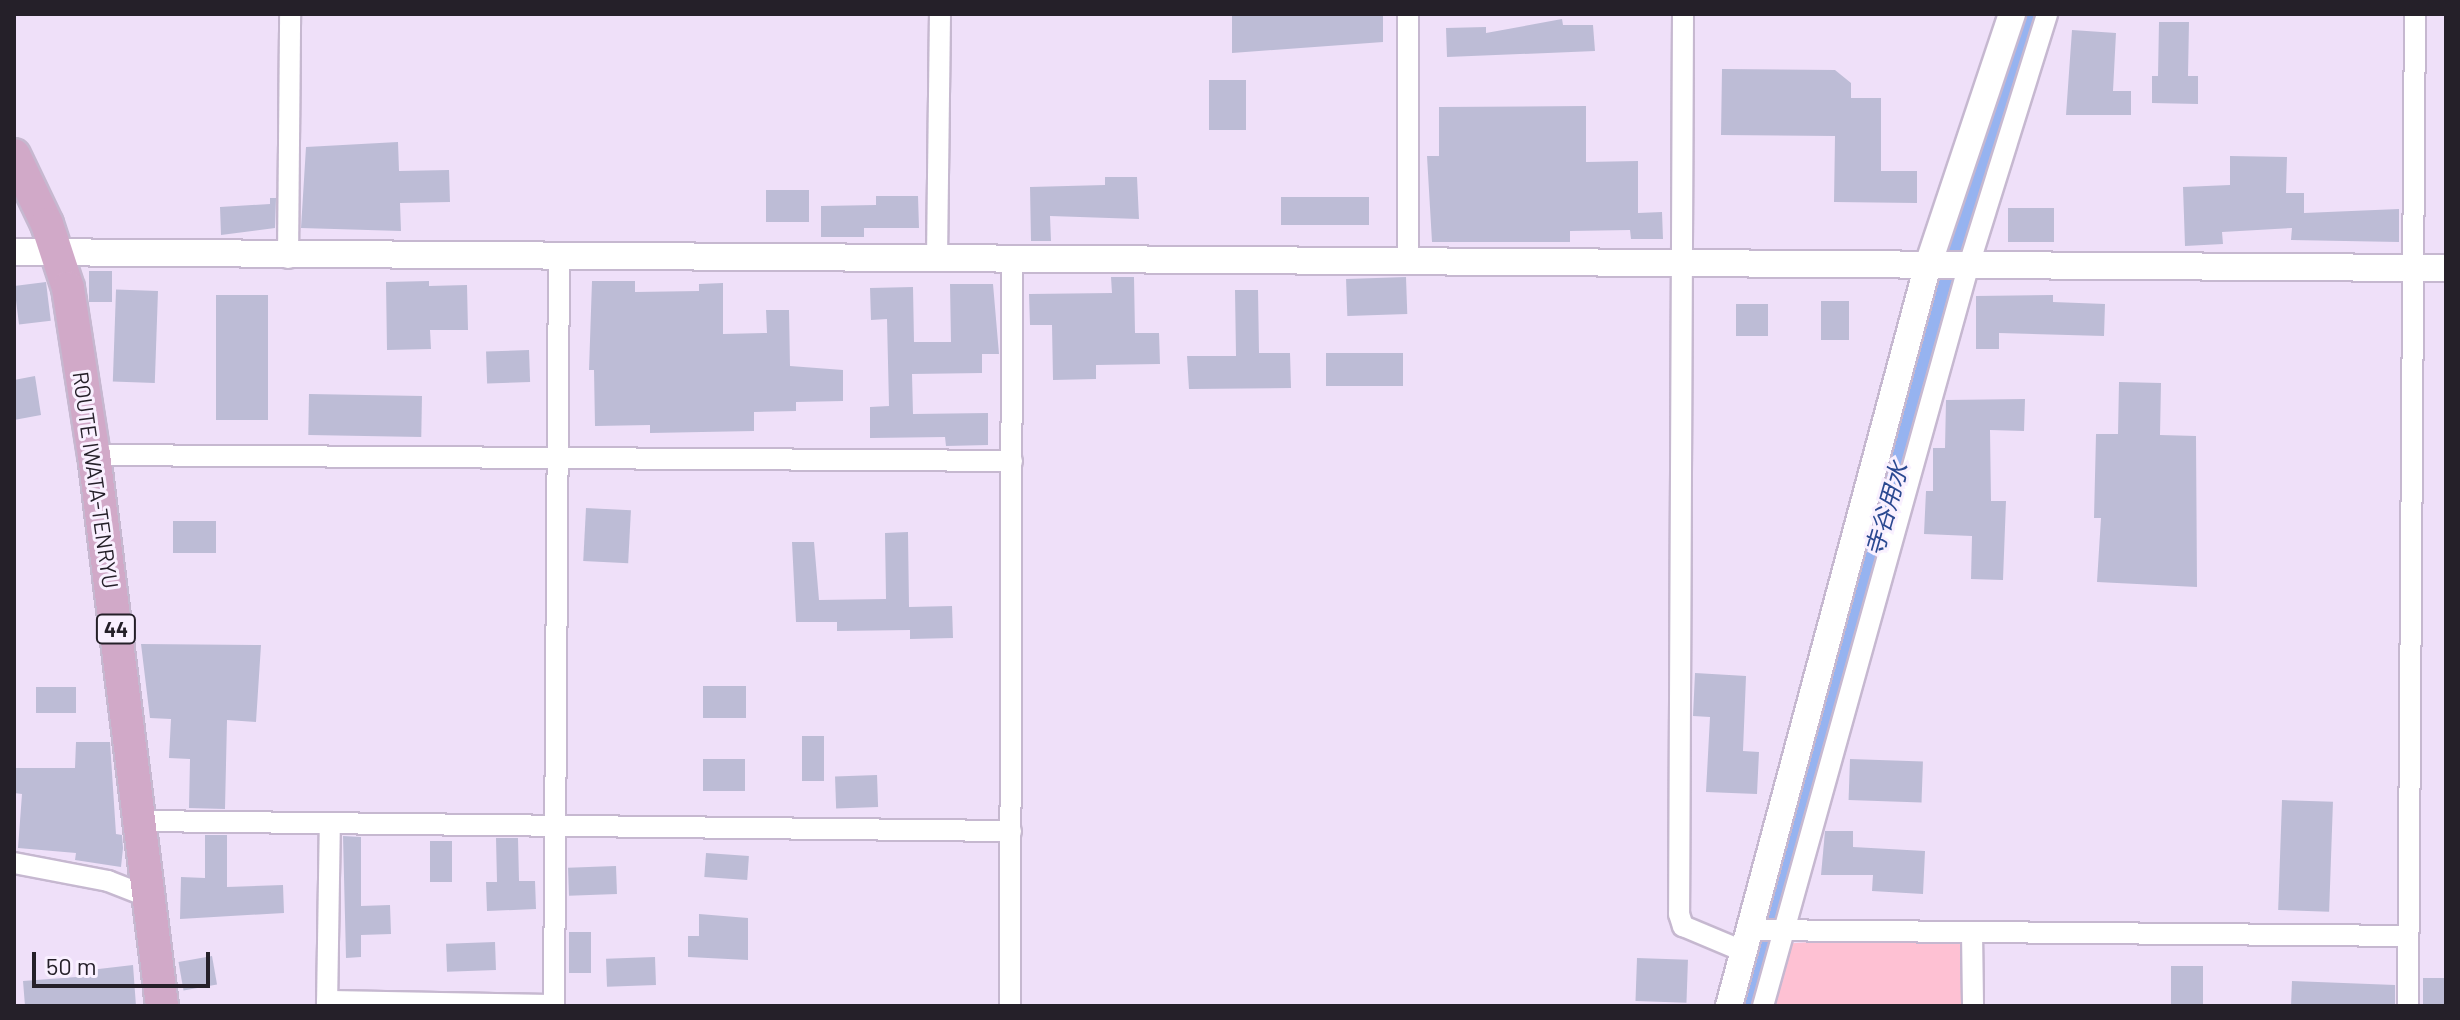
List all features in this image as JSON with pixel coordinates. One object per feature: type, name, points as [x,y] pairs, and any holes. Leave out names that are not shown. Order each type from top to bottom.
[{"type":"main road","name":"ROUTE IWATA-TENRYU","points":[[14,155],[58,254],[94,455],[162,1006]]},
{"type":"street","points":[[288,258],[290,14]]},
{"type":"street","points":[[937,259],[940,14]]},
{"type":"street","points":[[1408,14],[1408,262]]},
{"type":"street","points":[[1683,14],[1679,914],[1683,926],[1750,937],[1782,932],[2408,936]]},
{"type":"street","points":[[1763,1006],[2012,14]]},
{"type":"street","points":[[1729,1006],[1949,268],[2047,14]]},
{"type":"street","points":[[2408,1006],[2415,14]]},
{"type":"street","points":[[14,252],[288,258],[2446,268]]},
{"type":"street","points":[[330,824],[327,1003],[554,1006],[559,259]]},
{"type":"street","points":[[1010,1006],[1012,261]]},
{"type":"street","points":[[94,455],[1012,461]]},
{"type":"street","points":[[140,821],[1011,831]]},
{"type":"street","points":[[14,863],[108,881],[149,897]]},
{"type":"street","points":[[1972,932],[1973,1006]]},
{"type":"shaded area","points":[[2012,14],[2046,14],[1780,944],[1972,932],[1973,1006],[1729,1006]]},
{"type":"building","points":[[1232,14],[1383,14],[1383,42],[1232,53]]},
{"type":"building","points":[[1562,19],[1563,25],[1593,25],[1595,51],[1447,57],[1446,28],[1486,27],[1486,33]]},
{"type":"building","points":[[2159,22],[2189,22],[2188,76],[2198,76],[2198,104],[2152,103],[2152,76],[2158,76]]},
{"type":"building","points":[[2072,30],[2116,33],[2113,91],[2131,91],[2131,115],[2066,115]]},
{"type":"building","points":[[1722,69],[1835,70],[1851,83],[1851,98],[1881,98],[1881,171],[1917,171],[1917,203],[1834,202],[1835,136],[1721,135]]},
{"type":"building","points":[[1209,80],[1246,80],[1246,130],[1209,130]]},
{"type":"building","points":[[1586,106],[1586,162],[1638,161],[1638,213],[1662,212],[1663,239],[1631,239],[1630,230],[1570,231],[1570,242],[1432,242],[1427,156],[1439,156],[1439,107]]},
{"type":"building","points":[[398,142],[399,171],[449,170],[450,202],[400,203],[401,231],[301,228],[306,147]]},
{"type":"building","points":[[2230,156],[2287,157],[2286,193],[2304,193],[2304,213],[2399,209],[2399,242],[2291,240],[2292,228],[2222,232],[2223,244],[2185,246],[2183,187],[2230,185]]},
{"type":"building","points":[[1105,177],[1137,177],[1139,219],[1050,216],[1051,241],[1031,241],[1030,187],[1105,185]]},
{"type":"building","points":[[766,190],[809,190],[809,222],[766,222]]},
{"type":"building","points":[[876,196],[918,196],[919,228],[864,228],[864,237],[821,237],[821,206],[876,205]]},
{"type":"building","points":[[1281,197],[1369,197],[1369,225],[1281,225]]},
{"type":"building","points":[[270,198],[276,198],[275,228],[221,235],[220,207],[270,204]]},
{"type":"building","points":[[2008,208],[2054,208],[2054,242],[2008,242]]},
{"type":"building","points":[[89,271],[112,271],[112,302],[89,302]]},
{"type":"building","points":[[1111,277],[1134,277],[1135,333],[1159,333],[1160,364],[1096,365],[1096,379],[1053,380],[1052,325],[1030,325],[1029,294],[1112,293]]},
{"type":"building","points":[[1406,277],[1407,314],[1347,316],[1346,279]]},
{"type":"building","points":[[429,281],[429,286],[467,285],[468,330],[430,330],[431,349],[387,350],[386,282]]},
{"type":"building","points":[[592,281],[635,281],[635,292],[699,291],[699,284],[723,283],[723,334],[767,333],[766,310],[789,310],[790,366],[843,370],[843,401],[796,402],[796,411],[754,412],[754,431],[650,433],[650,425],[595,426],[594,370],[589,370]]},
{"type":"building","points":[[46,282],[51,321],[19,325],[14,286]]},
{"type":"building","points":[[950,284],[993,284],[999,354],[982,354],[982,373],[912,374],[913,414],[988,413],[988,445],[946,446],[945,437],[870,438],[870,407],[889,406],[887,319],[871,320],[870,288],[913,287],[914,342],[951,342]]},
{"type":"building","points":[[116,290],[158,291],[155,383],[113,381]]},
{"type":"building","points":[[1235,290],[1258,290],[1259,353],[1290,353],[1291,388],[1189,389],[1187,356],[1236,356]]},
{"type":"building","points":[[216,295],[268,295],[268,420],[216,420]]},
{"type":"building","points":[[2053,295],[2053,302],[2105,304],[2104,336],[1999,333],[1999,349],[1976,349],[1976,296]]},
{"type":"building","points":[[1821,301],[1849,301],[1849,340],[1821,340]]},
{"type":"building","points":[[1736,304],[1768,304],[1768,336],[1736,336]]},
{"type":"building","points":[[529,350],[530,382],[487,383],[486,352]]},
{"type":"building","points":[[1326,353],[1403,353],[1403,386],[1326,386]]},
{"type":"building","points":[[35,376],[41,415],[14,420],[14,380]]},
{"type":"building","points":[[2119,382],[2161,383],[2160,435],[2196,436],[2197,587],[2097,582],[2101,518],[2094,518],[2096,434],[2118,434]]},
{"type":"building","points":[[309,394],[422,396],[421,437],[308,435]]},
{"type":"building","points":[[2025,399],[2024,431],[1990,430],[1991,501],[2006,501],[2003,580],[1971,579],[1972,536],[1924,534],[1926,491],[1933,491],[1933,448],[1945,448],[1946,400]]},
{"type":"building","points":[[586,508],[631,510],[628,563],[583,561]]},
{"type":"building","points":[[173,521],[216,521],[216,553],[173,553]]},
{"type":"building","points":[[908,532],[909,607],[952,606],[953,638],[910,639],[910,630],[837,631],[837,622],[796,622],[792,542],[814,542],[819,600],[886,599],[885,533]]},
{"type":"building","points":[[141,644],[261,645],[256,722],[227,720],[225,809],[189,808],[190,759],[169,758],[171,719],[150,718]]},
{"type":"building","points":[[1695,673],[1746,676],[1743,751],[1759,752],[1757,794],[1706,792],[1710,717],[1693,716]]},
{"type":"building","points":[[703,686],[746,686],[746,718],[703,718]]},
{"type":"building","points":[[36,687],[76,687],[76,713],[36,713]]},
{"type":"building","points":[[802,736],[824,736],[824,781],[802,781]]},
{"type":"building","points":[[76,742],[110,742],[116,834],[122,835],[121,867],[75,860],[76,853],[18,848],[22,794],[14,793],[14,768],[75,768]]},
{"type":"building","points":[[703,759],[745,759],[745,791],[703,791]]},
{"type":"building","points":[[1850,759],[1923,762],[1922,803],[1849,800]]},
{"type":"building","points":[[877,775],[878,807],[836,808],[835,776]]},
{"type":"building","points":[[2282,800],[2333,802],[2329,912],[2278,910]]},
{"type":"building","points":[[1825,831],[1853,831],[1853,847],[1925,851],[1923,894],[1872,891],[1873,875],[1821,875]]},
{"type":"building","points":[[205,835],[227,835],[227,887],[283,885],[284,913],[180,919],[181,877],[205,878]]},
{"type":"building","points":[[343,836],[361,837],[361,906],[390,905],[391,934],[361,935],[361,957],[346,958]]},
{"type":"building","points":[[496,838],[518,838],[519,881],[535,881],[536,909],[487,911],[486,882],[497,882]]},
{"type":"building","points":[[430,841],[452,841],[452,882],[430,882]]},
{"type":"building","points":[[706,853],[749,856],[747,880],[704,877]]},
{"type":"building","points":[[616,866],[617,894],[569,896],[568,868]]},
{"type":"building","points":[[699,914],[748,918],[748,960],[688,957],[688,936],[699,936]]},
{"type":"building","points":[[569,932],[591,932],[591,973],[569,973]]},
{"type":"building","points":[[495,942],[496,970],[447,972],[446,944]]},
{"type":"building","points":[[212,956],[217,985],[184,990],[179,962]]},
{"type":"building","points":[[655,957],[656,985],[607,987],[606,959]]},
{"type":"building","points":[[1637,958],[1688,960],[1686,1003],[1635,1001]]},
{"type":"building","points":[[133,965],[136,1006],[25,1006],[23,981],[90,976],[90,970]]},
{"type":"building","points":[[2171,966],[2203,966],[2203,1006],[2171,1006]]},
{"type":"building","points":[[2423,978],[2446,978],[2446,1006],[2423,1006]]},
{"type":"building","points":[[2292,981],[2395,985],[2395,1006],[2291,1006]]},
{"type":"waterway","name":"寺谷用水","points":[[1746,1006],[1961,240],[2034,14]]}]
